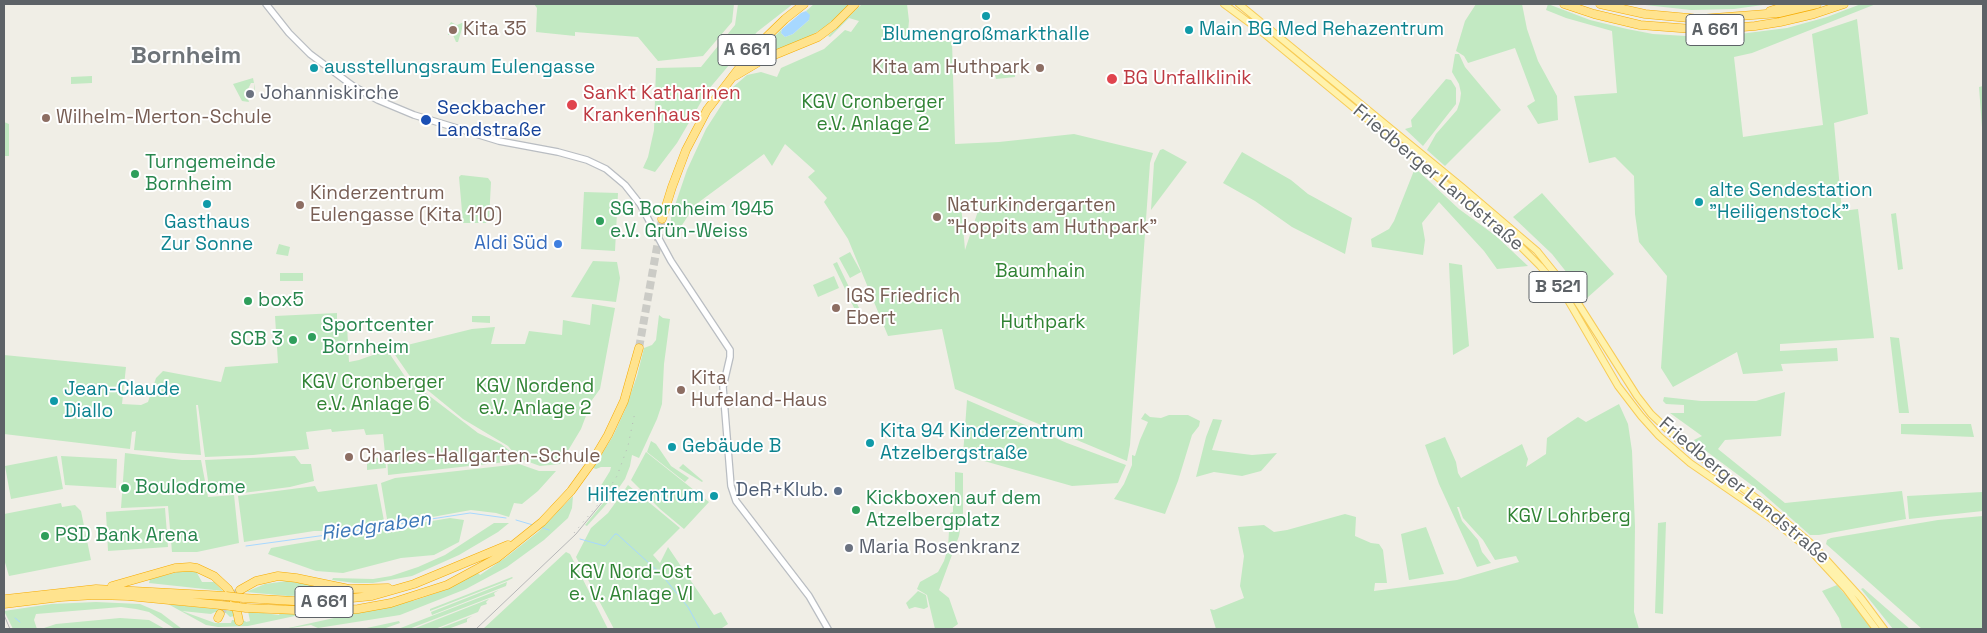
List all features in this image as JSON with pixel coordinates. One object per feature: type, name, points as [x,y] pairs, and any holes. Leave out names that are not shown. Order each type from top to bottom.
[{"type":"highway","name":"A 661","points":[[657,221],[674,168],[692,128],[705,105],[727,73],[749,47],[797,4]]},
{"type":"highway","name":"A 661","points":[[657,221],[686,150],[701,120],[727,82],[763,39],[804,4]]},
{"type":"highway","points":[[727,82],[753,64],[818,37],[834,25],[855,4]]},
{"type":"highway","name":"A 661","points":[[1564,4],[1634,24],[1706,30],[1780,22],[1808,16],[1844,4]]},
{"type":"highway","name":"A 661","points":[[1600,4],[1645,14],[1677,18],[1723,18],[1779,13],[1816,4]]},
{"type":"highway","name":"A 661","points":[[1758,15],[1792,4]]},
{"type":"highway","name":"A 661","points":[[4,599],[119,595],[246,608],[320,611],[358,609],[398,602],[431,592],[461,579],[510,546],[565,491],[606,434],[636,348]]},
{"type":"highway","name":"A 661","points":[[4,604],[30,598],[96,589],[226,596],[242,594],[293,602],[329,602],[372,596],[403,587],[510,546]]},
{"type":"highway","points":[[96,589],[175,568],[197,568],[214,576],[228,589],[235,602],[239,621]]},
{"type":"highway","points":[[242,594],[256,581],[278,576],[349,589],[403,587]]},
{"type":"main road","points":[[266,4],[283,26],[310,54],[353,86],[378,100],[419,117],[499,141],[558,152],[587,160],[613,174],[657,221],[671,261],[730,350],[723,387],[731,486],[734,496],[809,596],[828,629]]},
{"type":"main road","name":"Friedberger Landstraße","points":[[1224,4],[1262,32],[1520,246],[1551,277],[1577,314],[1618,386],[1659,436],[1690,463],[1751,504],[1796,538],[1835,576],[1858,603],[1876,629]]},
{"type":"main road","name":"Friedberger Landstraße","points":[[1239,4],[1414,147],[1537,251],[1574,297],[1636,396],[1658,420],[1682,443],[1768,507],[1813,545],[1861,598],[1884,629]]},
{"type":"green space","points":[[534,4],[734,4],[732,22],[703,56],[658,61],[638,37],[575,32],[575,36],[536,32],[537,8]]},
{"type":"green space","points":[[738,4],[793,4],[757,32],[708,90],[677,143],[655,172],[643,168],[648,157],[654,130],[656,68],[701,67],[735,25]]},
{"type":"green space","points":[[814,4],[851,4],[825,27],[804,40],[750,61],[782,29],[781,33],[785,37],[793,34],[809,20],[809,15],[806,11]]},
{"type":"green space","points":[[862,4],[907,4],[909,21],[907,41],[952,41],[955,144],[999,142],[1074,134],[1153,153],[1150,163],[1130,445],[1127,461],[955,389],[942,329],[888,336],[848,239],[824,202],[827,198],[808,177],[815,171],[785,144],[772,166],[764,154],[695,205],[675,236],[671,231],[671,217],[687,170],[706,129],[733,87],[747,75],[761,72],[777,77],[781,68],[824,49],[845,30],[851,32],[859,21],[849,18],[830,37],[828,36]],"holes":[[[961,204],[964,204],[964,208],[980,205],[965,250]]]},
{"type":"green space","points":[[1476,4],[1522,4],[1527,29],[1538,61],[1557,96],[1558,120],[1538,124],[1527,106],[1535,101],[1515,48],[1468,63],[1464,56],[1456,51],[1465,21]]},
{"type":"green space","points":[[1548,4],[1590,20],[1653,34],[1724,36],[1787,28],[1827,17],[1861,4],[1876,4],[1752,53],[1734,57],[1743,137],[1823,125],[1812,34],[1857,19],[1868,114],[1834,123],[1842,211],[1858,209],[1874,338],[1780,344],[1780,351],[1837,348],[1838,361],[1781,364],[1783,371],[1743,374],[1737,352],[1673,387],[1661,368],[1667,276],[1639,242],[1635,214],[1634,176],[1615,157],[1589,163],[1574,96],[1617,93],[1612,31],[1566,18],[1546,10]]},
{"type":"green space","points":[[1636,4],[1770,4],[1734,9],[1691,10]]},
{"type":"green space","points":[[451,22],[457,25],[464,22],[458,42],[456,42],[453,35],[448,35],[448,27]]},
{"type":"green space","points":[[1455,54],[1459,54],[1465,67],[1501,110],[1445,166],[1427,150],[1436,134],[1457,110],[1460,101],[1459,84],[1452,72]]},
{"type":"green space","points":[[1014,67],[1015,77],[996,79],[994,70]]},
{"type":"green space","points":[[92,76],[92,83],[71,84],[71,77]]},
{"type":"green space","points":[[253,78],[254,83],[251,83],[246,93],[249,102],[242,101],[233,84]]},
{"type":"green space","points":[[1446,79],[1451,80],[1456,88],[1456,104],[1423,146],[1405,129],[1412,127],[1411,120]]},
{"type":"green space","points":[[1983,86],[1983,141],[1979,87]]},
{"type":"green space","points":[[4,122],[9,124],[9,156],[4,156]]},
{"type":"green space","points":[[1163,149],[1187,162],[1151,210],[1154,163],[1160,150]]},
{"type":"green space","points":[[1242,152],[1291,180],[1308,194],[1352,218],[1345,254],[1292,227],[1255,201],[1223,183]]},
{"type":"green space","points":[[1415,168],[1459,209],[1496,236],[1528,266],[1497,269],[1484,251],[1439,202],[1422,223],[1425,240],[1423,255],[1372,247],[1371,239],[1389,229],[1394,221]]},
{"type":"green space","points":[[461,175],[488,178],[491,182],[489,220],[486,223],[463,223],[459,177]]},
{"type":"green space","name":"SG Bornheim 1945 e.V. Grün-Weiss","points":[[584,192],[618,193],[615,251],[581,249]]},
{"type":"green space","points":[[1542,193],[1614,274],[1587,298],[1552,254],[1513,217]]},
{"type":"green space","points":[[1896,213],[1903,269],[1898,270],[1891,214]]},
{"type":"green space","points":[[279,244],[290,247],[288,256],[276,254]]},
{"type":"green space","points":[[850,252],[861,272],[850,278],[839,258]]},
{"type":"green space","points":[[593,261],[617,262],[620,278],[616,302],[571,297]]},
{"type":"green space","points":[[837,262],[861,312],[857,314],[833,264]]},
{"type":"green space","points":[[1449,263],[1462,265],[1469,346],[1453,355]]},
{"type":"green space","points":[[280,273],[303,273],[303,281],[280,281]]},
{"type":"green space","points":[[834,276],[839,288],[818,297],[813,285]]},
{"type":"green space","name":"KGV Nordend e.V. Anlage 2","points":[[592,304],[615,308],[600,389],[592,400],[581,429],[560,464],[540,466],[518,458],[508,446],[463,419],[409,375],[391,349],[472,329],[495,327],[491,344],[525,344],[529,331],[562,335],[563,320],[590,325]]},
{"type":"green space","name":"KGV Cronberger e.V. Anlage 6","points":[[337,313],[337,326],[347,325],[349,362],[387,350],[406,378],[478,433],[501,444],[510,451],[515,461],[388,475],[387,453],[385,453],[383,434],[366,435],[364,429],[332,432],[331,429],[306,432],[309,449],[253,455],[205,457],[198,405],[196,405],[201,455],[134,450],[136,431],[132,432],[130,449],[4,434],[4,355],[126,367],[122,404],[141,405],[148,402],[156,378],[163,371],[221,382],[225,367],[278,363],[275,316]]},
{"type":"green space","points":[[659,315],[670,319],[664,364],[662,404],[657,419],[639,458],[632,455],[625,479],[611,499],[587,526],[585,525],[608,497],[600,492],[596,498],[594,497],[611,467],[593,468],[613,436],[625,410],[637,376],[644,348],[652,345],[656,340]]},
{"type":"green space","points":[[472,316],[490,316],[490,323],[472,322]]},
{"type":"green space","points":[[1890,337],[1899,338],[1909,413],[1899,413]]},
{"type":"green space","points":[[1785,392],[1781,436],[1725,440],[1718,449],[1785,503],[1902,491],[1906,519],[1810,535],[1761,492],[1698,445],[1694,440],[1702,436],[1670,413],[1684,413],[1684,405],[1666,404],[1663,401],[1664,397],[1701,401],[1756,401]]},
{"type":"green space","points":[[967,400],[1067,443],[1126,465],[1118,483],[1072,486],[963,455]]},
{"type":"green space","name":"KGV Lohrberg","points":[[1619,404],[1628,424],[1632,451],[1635,526],[1634,612],[1639,629],[1216,629],[1210,609],[1214,610],[1244,598],[1240,586],[1244,556],[1238,527],[1264,525],[1274,532],[1345,514],[1356,517],[1355,536],[1371,543],[1379,544],[1383,550],[1387,583],[1375,583],[1374,591],[1457,580],[1519,562],[1516,556],[1495,560],[1483,540],[1463,518],[1459,507],[1457,507],[1462,521],[1478,540],[1482,552],[1491,563],[1477,567],[1439,484],[1425,445],[1445,437],[1461,478],[1522,444],[1528,459],[1526,467],[1546,454],[1547,438],[1578,417],[1586,422]]},
{"type":"green space","points":[[1145,413],[1150,417],[1161,418],[1169,415],[1188,415],[1200,421],[1199,426],[1192,435],[1178,481],[1165,514],[1114,499],[1124,484],[1132,465],[1132,455],[1135,456],[1148,422],[1141,419]]},
{"type":"green space","points":[[1213,419],[1222,420],[1212,450],[1252,455],[1277,453],[1261,471],[1242,476],[1214,472],[1196,477],[1206,437]]},
{"type":"green space","points":[[1901,424],[1971,424],[1974,437],[1901,434]]},
{"type":"green space","points":[[651,441],[656,444],[671,466],[689,478],[685,482],[647,452]]},
{"type":"green space","points":[[646,452],[709,502],[684,529],[660,509],[631,480]]},
{"type":"green space","points":[[125,453],[182,460],[201,460],[208,497],[234,495],[239,543],[197,552],[172,552],[168,506],[121,508]]},
{"type":"green space","points":[[57,456],[63,489],[11,499],[5,466]]},
{"type":"green space","points":[[61,456],[117,459],[116,488],[65,485]]},
{"type":"green space","points":[[295,456],[301,464],[311,464],[314,481],[290,487],[235,494],[210,494],[205,460]]},
{"type":"green space","points":[[385,457],[386,468],[367,470],[367,459]]},
{"type":"green space","points":[[519,464],[539,471],[556,471],[538,491],[522,504],[514,503],[509,517],[496,513],[471,510],[388,525],[381,483],[395,478]]},
{"type":"green space","points":[[683,464],[703,481],[679,468]]},
{"type":"green space","points":[[955,472],[963,473],[963,513],[959,536],[939,590],[949,598],[958,624],[951,629],[935,629],[927,595],[917,589],[920,582],[938,572],[944,561],[948,548],[950,513],[953,512]]},
{"type":"green space","points":[[377,484],[385,526],[344,531],[314,531],[244,542],[238,496],[315,486],[318,492]]},
{"type":"green space","name":"KGV Nord-Ost e. V. Anlage VI","points":[[628,485],[680,528],[653,555],[660,563],[668,547],[714,615],[721,612],[728,624],[723,629],[614,629],[576,557],[591,528],[608,513]]},
{"type":"green space","points":[[1983,492],[1983,511],[1909,519],[1907,496]]},
{"type":"green space","points":[[573,496],[572,508],[568,518],[544,540],[507,567],[466,589],[400,615],[318,628],[311,625],[284,629],[416,600],[445,590],[478,573],[480,575],[538,532]]},
{"type":"green space","name":"PSD Bank Arena","points":[[61,503],[62,507],[75,505],[81,511],[91,560],[9,576],[4,559],[4,514]]},
{"type":"green space","points":[[165,508],[168,547],[108,551],[106,512]]},
{"type":"green space","points":[[1983,516],[1983,629],[1922,629],[1826,544],[1827,540],[1831,538],[1938,520]]},
{"type":"green space","points":[[450,518],[464,520],[459,542],[434,555],[401,558],[343,573],[316,571],[268,554],[271,548]]},
{"type":"green space","points":[[1666,522],[1663,614],[1655,613],[1658,523]]},
{"type":"green space","points":[[494,523],[509,523],[498,532],[459,555],[412,576],[373,583],[332,580],[333,578],[373,579],[391,576],[418,567],[445,555]]},
{"type":"green space","points":[[1426,527],[1444,574],[1409,580],[1401,534]]},
{"type":"green space","points":[[566,552],[570,554],[608,629],[483,629]]},
{"type":"green space","points":[[182,571],[191,571],[204,574],[197,573],[202,582],[214,582],[223,591],[149,583],[150,579]]},
{"type":"green space","points":[[512,577],[507,581],[430,611],[430,609]]},
{"type":"green space","points":[[287,581],[311,585],[311,591],[320,592],[325,587],[353,591],[353,593],[288,596],[246,592],[265,584]]},
{"type":"green space","points":[[507,582],[506,586],[432,615],[431,612]]},
{"type":"green space","points":[[1837,585],[1872,629],[1842,629],[1839,618],[1822,591]]},
{"type":"green space","points":[[1863,588],[1910,629],[1893,629],[1861,589]]},
{"type":"green space","points":[[499,590],[494,593],[495,596],[409,629],[398,629]]},
{"type":"green space","points":[[918,591],[926,595],[928,607],[924,609],[915,607],[909,609],[906,603]]},
{"type":"green space","points":[[489,599],[486,602],[487,604],[481,606],[478,612],[435,629],[413,629]]},
{"type":"green space","points":[[96,602],[140,604],[161,613],[182,629],[175,629],[149,612],[121,607],[36,614],[34,620],[37,629],[13,629],[4,611],[51,604]]},
{"type":"green space","points":[[168,604],[233,611],[234,616],[230,617],[226,613],[215,612],[211,614],[182,611],[215,623],[231,623],[232,620],[250,621],[248,611],[279,615],[280,613],[309,613],[248,626],[218,627],[206,625]]},
{"type":"green space","points":[[472,616],[467,619],[467,622],[448,629],[438,629]]},
{"type":"green space","points":[[120,618],[149,620],[165,629],[41,629],[56,624]]},
{"type":"green space","points":[[399,621],[400,623],[383,629],[362,629]]},
{"type":"water","points":[[806,11],[810,15],[809,20],[793,34],[785,37],[781,33],[782,29]]},
{"type":"waterway","name":"Riedgraben","points":[[246,546],[470,513],[506,518]]},
{"type":"waterway","name":"Riedgraben","points":[[516,520],[533,525]]},
{"type":"waterway","name":"Riedgraben","points":[[540,527],[549,530]]},
{"type":"waterway","name":"Riedgraben","points":[[580,539],[605,546],[617,534],[661,574],[688,607],[700,629]]},
{"type":"waterway","points":[[15,618],[20,622]]},
{"type":"tunnel","points":[[639,348],[662,219]]},
{"type":"tunnel","points":[[220,614],[226,603],[240,590]]},
{"type":"tram line","points":[[476,629],[576,534],[604,500]]},
{"type":"tram line","points":[[4,615],[10,629]]},
{"type":"railway","points":[[574,533],[601,501],[617,476],[628,446],[635,412]]},
{"type":"place","name":"Blumengroßmarkthalle","points":[[986,16]]},
{"type":"place","name":"Kita 35","points":[[453,30]]},
{"type":"place","name":"Main BG Med Rehazentrum","points":[[1189,30]]},
{"type":"place","name":"ausstellungsraum Eulengasse","points":[[314,68]]},
{"type":"place","name":"Kita am Huthpark","points":[[1040,68]]},
{"type":"place","name":"BG Unfallklinik","points":[[1112,79]]},
{"type":"place","name":"Johanniskirche","points":[[250,94]]},
{"type":"place","name":"Sankt Katharinen Krankenhaus","points":[[572,105]]},
{"type":"place","name":"Wilhelm-Merton-Schule","points":[[46,118]]},
{"type":"place","name":"Seckbacher Landstraße","points":[[426,120]]},
{"type":"place","name":"Turngemeinde Bornheim","points":[[135,174]]},
{"type":"place","name":"alte Sendestation \"Heiligenstock\"","points":[[1699,202]]},
{"type":"place","name":"Gasthaus Zur Sonne","points":[[207,204]]},
{"type":"place","name":"Kinderzentrum Eulengasse (Kita 110)","points":[[300,205]]},
{"type":"place","name":"Naturkindergarten \"Hoppits am Huthpark\"","points":[[937,217]]},
{"type":"place","name":"SG Bornheim 1945 e.V. Grün-Weiss","points":[[600,221]]},
{"type":"place","name":"Aldi Süd","points":[[558,244]]},
{"type":"place","name":"box5","points":[[248,301]]},
{"type":"place","name":"IGS Friedrich Ebert","points":[[836,308]]},
{"type":"place","name":"Sportcenter Bornheim","points":[[312,337]]},
{"type":"place","name":"SCB 3","points":[[293,340]]},
{"type":"place","name":"Kita Hufeland-Haus","points":[[681,390]]},
{"type":"place","name":"Jean-Claude Diallo","points":[[54,401]]},
{"type":"place","name":"Kita 94 Kinderzentrum Atzelbergstraße","points":[[870,443]]},
{"type":"place","name":"Gebäude B","points":[[672,447]]},
{"type":"place","name":"Charles-Hallgarten-Schule","points":[[349,457]]},
{"type":"place","name":"Boulodrome","points":[[125,488]]},
{"type":"place","name":"DeR+Klub.","points":[[838,491]]},
{"type":"place","name":"Hilfezentrum","points":[[714,496]]},
{"type":"place","name":"Kickboxen auf dem Atzelbergplatz","points":[[856,510]]},
{"type":"place","name":"PSD Bank Arena","points":[[45,536]]},
{"type":"place","name":"Maria Rosenkranz","points":[[849,548]]},
{"type":"district","name":"Bornheim","points":[[186,56]]},
{"type":"park label","name":"KGV Cronberger e.V. Anlage 2","points":[[873,114]]},
{"type":"park label","name":"Baumhain","points":[[1040,272]]},
{"type":"park label","name":"Huthpark","points":[[1043,323]]}]
